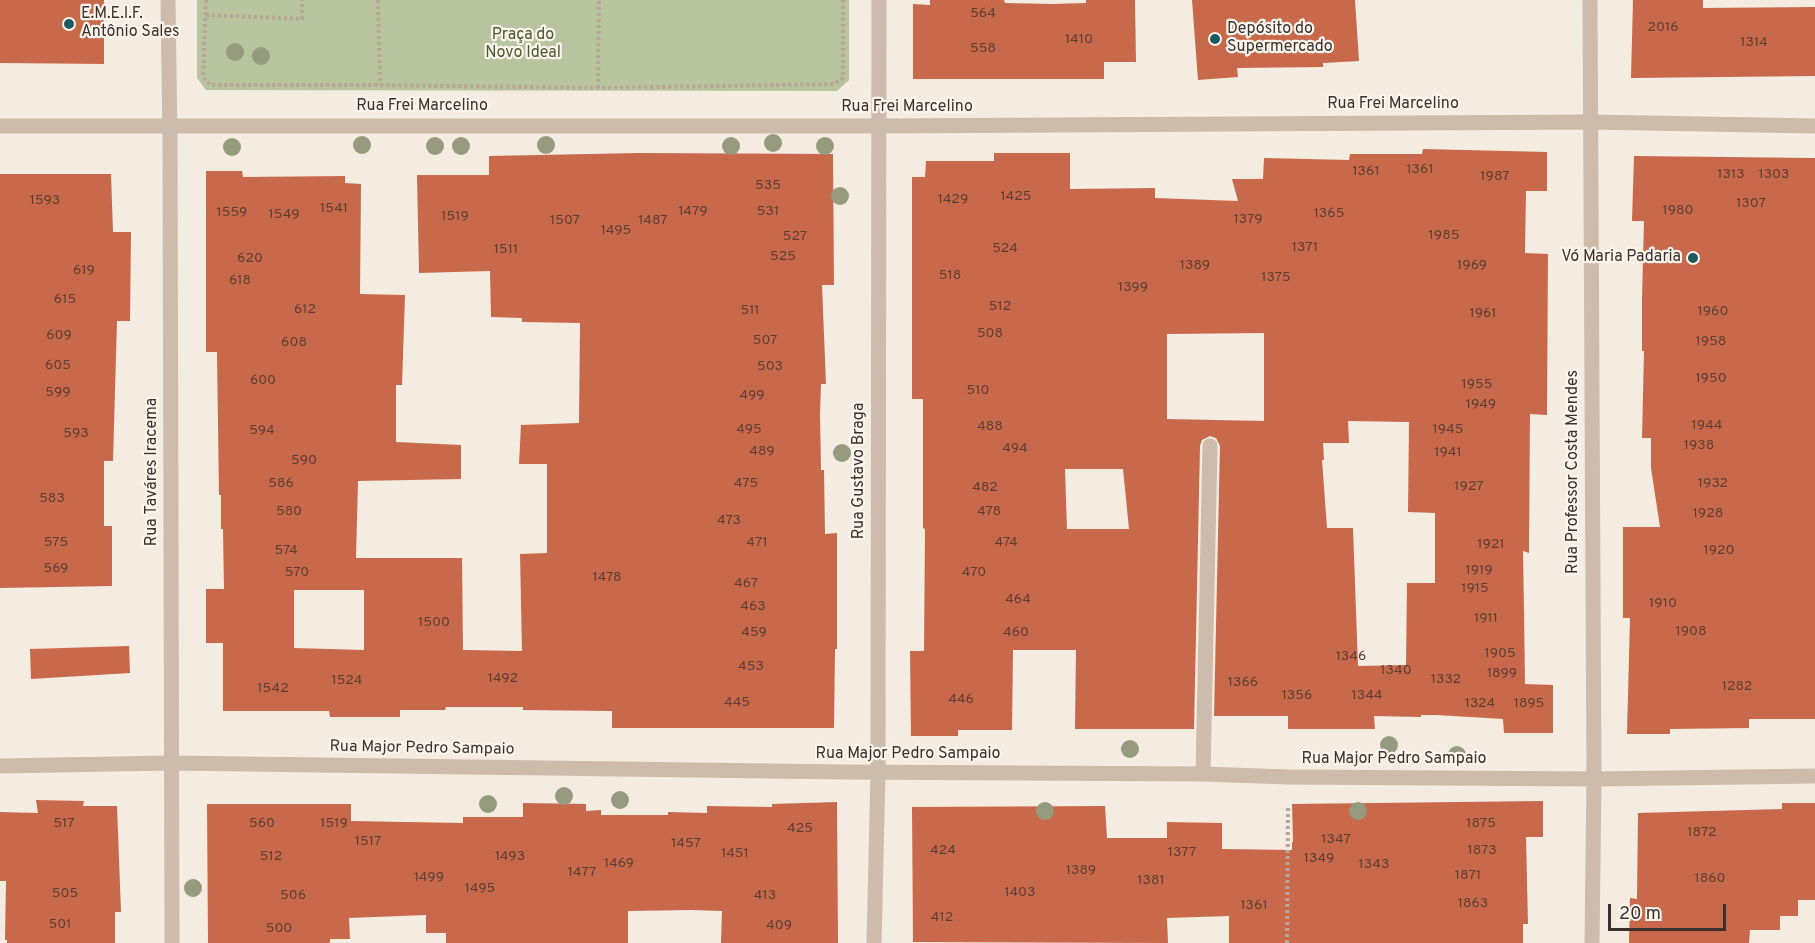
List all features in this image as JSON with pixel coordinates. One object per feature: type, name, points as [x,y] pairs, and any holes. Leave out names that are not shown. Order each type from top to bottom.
[{"type":"street","name":"Rua Taváres Iracema","points":[[168,0],[172,943]]},
{"type":"street","name":"Rua Gustavo Braga","points":[[874,943],[878,772],[879,0]]},
{"type":"street","name":"Rua Professor Costa Mendes","points":[[1590,0],[1594,779],[1592,943]]},
{"type":"street","name":"Rua Frei Marcelino","points":[[0,126],[879,126],[1590,122],[1815,126]]},
{"type":"street","points":[[1203,774],[1210,446]]},
{"type":"street","name":"Rua Major Pedro Sampaio","points":[[0,766],[171,763],[1594,779],[1815,776]]},
{"type":"path","points":[[206,0],[203,77],[210,85],[598,88],[835,84],[843,78],[843,0]]},
{"type":"path","points":[[206,15],[302,19],[302,0]]},
{"type":"path","points":[[378,0],[380,85]]},
{"type":"path","points":[[598,88],[599,0]]},
{"type":"path","points":[[1287,943],[1288,777]]},
{"type":"green space","name":"Praça do Novo Ideal","points":[[197,0],[849,0],[849,80],[837,91],[206,90],[197,78]]},
{"type":"building","name":"E.M.E.I.F. Antônio Sales","points":[[0,0],[104,0],[104,64],[0,63]]},
{"type":"building","points":[[930,0],[1004,0],[1005,3],[1053,4],[1086,3],[1086,0],[1135,0],[1136,62],[1104,62],[1104,79],[913,79],[913,4],[930,5]]},
{"type":"building","points":[[1192,0],[1355,0],[1359,61],[1323,63],[1323,67],[1237,68],[1238,77],[1198,80]]},
{"type":"building","points":[[1633,0],[1703,0],[1703,8],[1815,7],[1815,76],[1631,78]]},
{"type":"building","points":[[1423,149],[1547,152],[1547,191],[1526,191],[1525,253],[1548,254],[1547,415],[1530,414],[1529,553],[1523,551],[1525,684],[1553,685],[1553,733],[1504,733],[1503,719],[1437,715],[1374,716],[1375,729],[1288,729],[1288,716],[1214,716],[1220,446],[1216,438],[1210,436],[1202,440],[1200,446],[1194,729],[1075,729],[1076,650],[1013,650],[1012,730],[958,730],[958,736],[911,736],[910,651],[924,651],[925,529],[923,528],[923,399],[912,399],[912,177],[925,177],[926,161],[994,161],[994,153],[1070,153],[1070,189],[1155,188],[1155,198],[1238,201],[1232,179],[1263,179],[1264,158],[1349,160],[1350,154],[1422,154]],"holes":[[[1264,333],[1264,421],[1167,419],[1167,334]],[[1348,421],[1409,422],[1408,512],[1435,513],[1435,583],[1407,583],[1406,665],[1358,666],[1353,528],[1327,528],[1322,460],[1324,460],[1323,443],[1349,443]],[[1065,469],[1123,469],[1129,529],[1067,529]]]},
{"type":"building","points":[[639,153],[833,154],[834,285],[822,285],[826,384],[821,384],[820,413],[825,534],[837,533],[834,728],[612,728],[612,711],[523,710],[523,707],[446,707],[445,710],[400,710],[400,717],[330,717],[329,711],[223,711],[223,643],[206,643],[206,589],[224,589],[223,529],[221,529],[221,495],[219,495],[217,352],[206,352],[206,171],[242,171],[243,177],[345,176],[345,183],[361,184],[360,294],[405,295],[402,385],[396,385],[396,442],[461,445],[461,479],[358,481],[356,558],[462,558],[463,650],[522,651],[520,554],[547,553],[547,464],[519,464],[521,425],[579,423],[580,323],[522,322],[522,318],[491,317],[490,271],[419,273],[417,175],[489,175],[489,156]],"holes":[[[294,590],[364,590],[364,650],[294,648]]]},
{"type":"building","points":[[1634,156],[1815,158],[1815,719],[1749,719],[1749,728],[1670,729],[1670,734],[1627,734],[1630,618],[1623,618],[1623,527],[1660,527],[1651,468],[1651,438],[1642,438],[1644,221],[1632,221]]},
{"type":"building","points":[[0,174],[111,174],[113,232],[131,232],[130,321],[117,321],[113,461],[104,461],[104,526],[112,526],[112,586],[0,588]]},
{"type":"building","points":[[129,646],[130,673],[31,679],[30,649]]},
{"type":"building","points":[[36,800],[84,801],[83,806],[117,806],[121,912],[115,912],[115,943],[7,943],[5,940],[6,881],[0,881],[0,812],[38,813]]},
{"type":"building","points":[[1543,801],[1543,837],[1526,837],[1528,924],[1523,924],[1523,943],[1229,943],[1229,916],[1167,918],[1168,943],[913,942],[912,807],[1105,806],[1107,838],[1167,838],[1167,822],[1222,823],[1222,849],[1292,850],[1292,804]]},
{"type":"building","points":[[837,802],[838,943],[721,943],[722,911],[692,910],[628,911],[628,943],[446,943],[446,933],[426,933],[426,915],[349,918],[350,939],[330,939],[330,943],[208,943],[207,804],[351,804],[351,821],[463,823],[463,817],[523,817],[523,803],[586,804],[586,811],[601,810],[601,815],[668,815],[668,812],[707,813],[707,806],[772,807],[772,804]]},
{"type":"building","points":[[1782,803],[1815,803],[1815,900],[1798,900],[1798,916],[1780,916],[1780,930],[1750,930],[1749,943],[1629,943],[1630,898],[1637,899],[1638,813],[1782,809]]},
{"type":"place","name":"E.M.E.I.F. Antônio Sales","points":[[69,24]]},
{"type":"place","name":"Depósito do Supermercado","points":[[1215,39]]},
{"type":"place","name":"Vó Maria Padaria","points":[[1693,258]]}]
